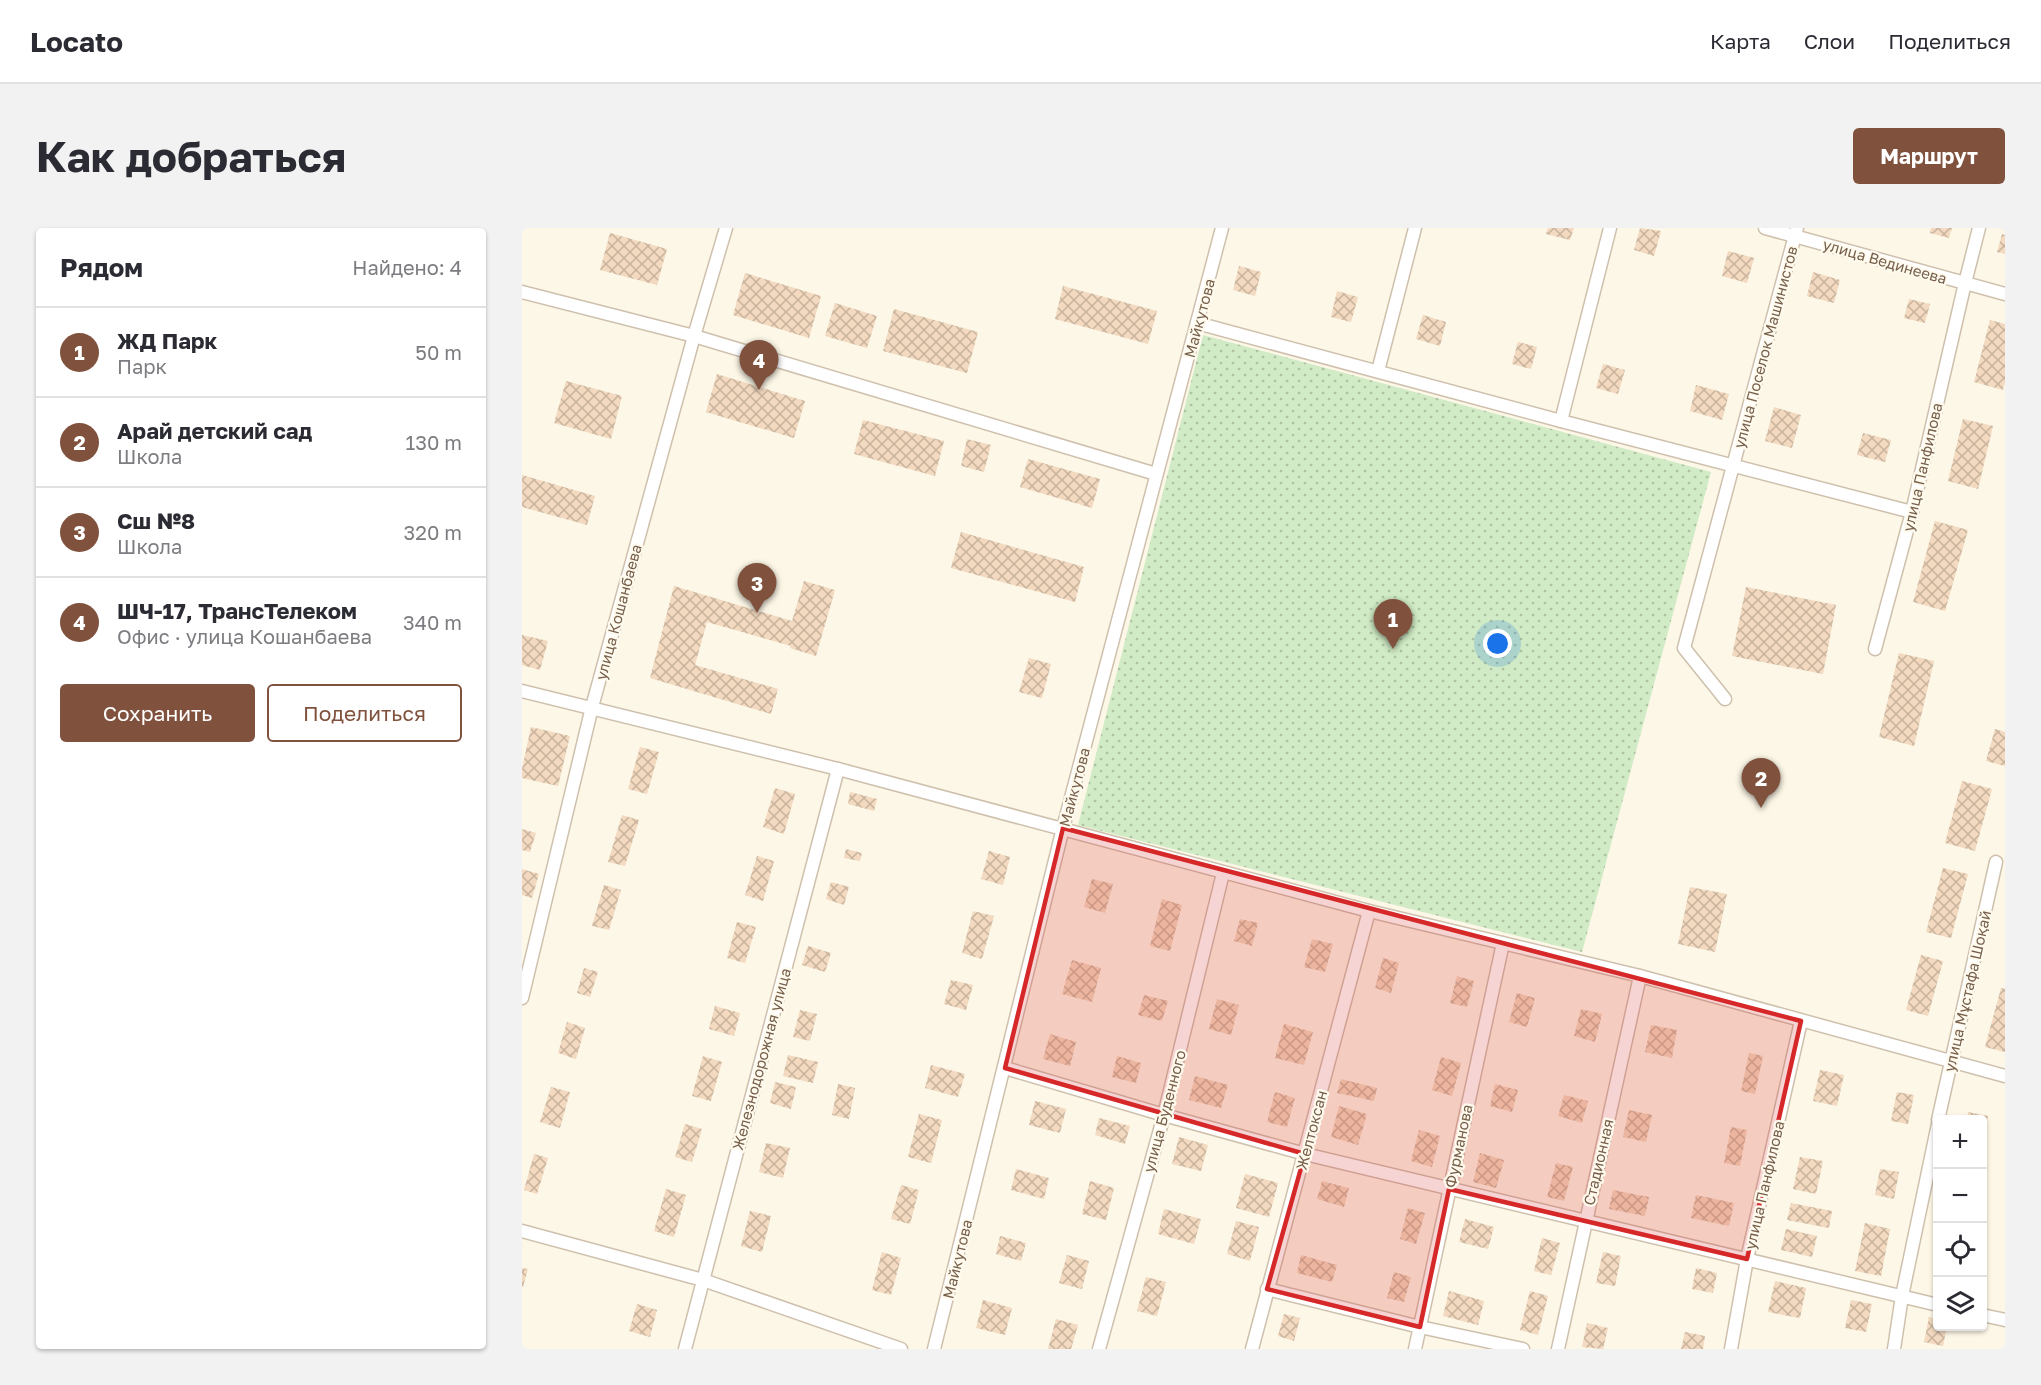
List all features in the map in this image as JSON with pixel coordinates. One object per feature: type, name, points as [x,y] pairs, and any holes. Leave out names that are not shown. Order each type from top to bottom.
[{"type":"street","name":"улица Кошанбаева","points":[[522,998],[592,707],[726,228]]},
{"type":"street","name":"Майкутова","points":[[934,1349],[1063,828],[1222,228]]},
{"type":"street","points":[[1378,371],[1415,228]]},
{"type":"street","points":[[1562,421],[1610,228]]},
{"type":"street","name":"улица Вединеева","points":[[1765,228],[1796,232],[2005,294]]},
{"type":"street","points":[[1965,283],[1979,228]]},
{"type":"street","name":"улица Поселок Машинистов","points":[[1725,699],[1684,648],[1796,232]]},
{"type":"street","name":"улица Панфилова","points":[[1875,649],[1912,512],[1965,283]]},
{"type":"street","points":[[522,292],[694,336],[1156,474]]},
{"type":"street","points":[[1197,323],[1912,512]]},
{"type":"street","points":[[522,691],[838,769],[1223,873],[1640,976],[2005,1076]]},
{"type":"street","name":"Железнодорожная улица","points":[[685,1349],[838,769]]},
{"type":"street","name":"улица Мұстафа Шоқай","points":[[1939,1115],[1996,862]]},
{"type":"street","name":"улица Буденного","points":[[1099,1349],[1164,1115],[1223,873]]},
{"type":"street","name":"Желтоксан","points":[[1252,1349],[1369,910]]},
{"type":"street","name":"Фурманова","points":[[1415,1349],[1503,944]]},
{"type":"street","name":"Стадионная","points":[[1558,1349],[1640,976]]},
{"type":"street","name":"улица Панфилова","points":[[1731,1349],[1747,1259],[1801,1021]]},
{"type":"street","points":[[1005,1068],[1305,1154],[1933,1304]]},
{"type":"street","points":[[1894,1349],[1902,1296],[1933,1148]]},
{"type":"street","points":[[522,1231],[703,1280],[901,1349]]},
{"type":"street","points":[[1267,1289],[1420,1327],[1523,1349]]},
{"type":"street","points":[[1987,1316],[2005,1320]]},
{"type":"highlighted area","points":[[1063,828],[1801,1021],[1747,1259],[1449,1189],[1420,1327],[1267,1289],[1305,1154],[1005,1068]]},
{"type":"green space","points":[[1203,335],[1711,472],[1582,952],[1078,825]]},
{"type":"building","points":[[1548,228],[1574,228],[1570,240],[1546,234]]},
{"type":"building","points":[[1640,228],[1661,231],[1654,256],[1634,250]]},
{"type":"building","points":[[1931,228],[1952,228],[1949,238],[1930,233]]},
{"type":"building","points":[[610,233],[667,249],[657,285],[600,270]]},
{"type":"building","points":[[2002,234],[2005,235],[2005,254],[1997,252]]},
{"type":"building","points":[[1728,251],[1754,258],[1747,283],[1722,276]]},
{"type":"building","points":[[1239,266],[1261,272],[1255,296],[1233,290]]},
{"type":"building","points":[[1813,272],[1840,280],[1834,303],[1807,296]]},
{"type":"building","points":[[745,273],[821,296],[809,338],[733,315]]},
{"type":"building","points":[[1063,286],[1157,311],[1148,344],[1055,319]]},
{"type":"building","points":[[1337,291],[1358,297],[1351,322],[1331,317]]},
{"type":"building","points":[[1909,299],[1930,304],[1925,323],[1904,318]]},
{"type":"building","points":[[835,303],[877,316],[867,348],[825,336]]},
{"type":"building","points":[[894,309],[978,332],[967,373],[883,351]]},
{"type":"building","points":[[1423,315],[1446,322],[1440,346],[1416,339]]},
{"type":"building","points":[[1990,320],[2005,324],[2003,390],[1974,382]]},
{"type":"building","points":[[1518,342],[1537,347],[1531,369],[1512,364]]},
{"type":"building","points":[[1603,364],[1625,370],[1618,394],[1596,388]]},
{"type":"building","points":[[717,374],[805,401],[794,438],[706,412]]},
{"type":"building","points":[[566,381],[622,396],[611,439],[554,423]]},
{"type":"building","points":[[1696,385],[1729,394],[1722,420],[1690,411]]},
{"type":"building","points":[[1774,407],[1801,415],[1792,448],[1765,441]]},
{"type":"building","points":[[1963,419],[1993,426],[1978,489],[1948,481]]},
{"type":"building","points":[[863,420],[944,441],[935,476],[854,454]]},
{"type":"building","points":[[1863,433],[1891,440],[1885,462],[1857,455]]},
{"type":"building","points":[[967,439],[991,445],[984,472],[961,466]]},
{"type":"building","points":[[1028,459],[1100,479],[1092,508],[1020,487]]},
{"type":"building","points":[[522,475],[595,496],[587,525],[522,507]]},
{"type":"building","points":[[1935,521],[1968,530],[1945,611],[1913,602]]},
{"type":"building","points":[[961,532],[1084,567],[1075,602],[951,568]]},
{"type":"building","points":[[804,581],[835,590],[816,656],[790,648],[791,646],[707,622],[695,665],[778,689],[771,714],[650,678],[674,586],[792,621]]},
{"type":"building","points":[[1746,587],[1836,605],[1823,674],[1732,656]]},
{"type":"building","points":[[522,635],[548,641],[540,670],[522,665]]},
{"type":"building","points":[[1899,653],[1934,661],[1914,746],[1879,737]]},
{"type":"building","points":[[1029,658],[1051,664],[1042,698],[1019,692]]},
{"type":"building","points":[[531,727],[570,736],[558,786],[522,778]]},
{"type":"building","points":[[1995,729],[2005,732],[2005,766],[1986,761]]},
{"type":"building","points":[[640,747],[659,752],[647,794],[628,789]]},
{"type":"building","points":[[1962,781],[1992,789],[1975,851],[1945,843]]},
{"type":"building","points":[[775,788],[795,794],[784,834],[763,827]]},
{"type":"building","points":[[850,792],[877,799],[874,811],[848,804]]},
{"type":"building","points":[[622,815],[639,820],[625,866],[608,862]]},
{"type":"building","points":[[522,829],[536,833],[530,852],[522,850]]},
{"type":"building","points":[[846,849],[862,853],[860,861],[844,858]]},
{"type":"building","points":[[989,851],[1010,857],[1003,885],[981,879]]},
{"type":"building","points":[[757,856],[774,861],[763,901],[745,895]]},
{"type":"building","points":[[1943,868],[1968,874],[1951,938],[1926,932]]},
{"type":"building","points":[[522,869],[539,874],[532,898],[522,895]]},
{"type":"building","points":[[1092,879],[1113,884],[1105,913],[1084,907]]},
{"type":"building","points":[[831,882],[849,887],[844,905],[826,899]]},
{"type":"building","points":[[604,885],[621,890],[609,930],[592,926]]},
{"type":"building","points":[[1690,887],[1727,894],[1715,952],[1678,944]]},
{"type":"building","points":[[1162,899],[1182,905],[1170,951],[1150,946]]},
{"type":"building","points":[[973,911],[994,916],[982,959],[962,953]]},
{"type":"building","points":[[1240,919],[1258,923],[1252,946],[1234,941]]},
{"type":"building","points":[[737,922],[756,927],[745,963],[727,958]]},
{"type":"building","points":[[1312,939],[1333,944],[1325,972],[1304,967]]},
{"type":"building","points":[[808,946],[831,953],[825,972],[802,965]]},
{"type":"building","points":[[1921,955],[1943,961],[1928,1016],[1906,1010]]},
{"type":"building","points":[[1383,958],[1399,963],[1391,993],[1375,988]]},
{"type":"building","points":[[1072,960],[1101,968],[1092,1002],[1062,994]]},
{"type":"building","points":[[584,968],[598,972],[590,997],[577,993]]},
{"type":"building","points":[[1457,976],[1474,981],[1467,1007],[1450,1003]]},
{"type":"building","points":[[951,980],[973,985],[966,1010],[944,1004]]},
{"type":"building","points":[[2001,988],[2005,989],[2005,1052],[1985,1047]]},
{"type":"building","points":[[1517,993],[1535,998],[1527,1027],[1509,1022]]},
{"type":"building","points":[[1144,995],[1168,1001],[1162,1021],[1138,1015]]},
{"type":"building","points":[[1217,999],[1239,1005],[1231,1035],[1209,1029]]},
{"type":"building","points":[[715,1006],[740,1013],[734,1036],[709,1029]]},
{"type":"building","points":[[1581,1009],[1602,1014],[1595,1042],[1574,1036]]},
{"type":"building","points":[[800,1010],[817,1014],[810,1041],[793,1037]]},
{"type":"building","points":[[567,1022],[585,1028],[576,1059],[558,1053]]},
{"type":"building","points":[[1284,1024],[1313,1032],[1304,1065],[1275,1058]]},
{"type":"building","points":[[1651,1025],[1677,1030],[1672,1058],[1645,1052]]},
{"type":"building","points":[[1050,1034],[1076,1042],[1070,1066],[1043,1059]]},
{"type":"building","points":[[1749,1053],[1763,1056],[1755,1094],[1741,1091]]},
{"type":"building","points":[[788,1055],[818,1062],[813,1083],[783,1076]]},
{"type":"building","points":[[703,1056],[722,1062],[711,1101],[692,1096]]},
{"type":"building","points":[[1117,1056],[1141,1063],[1136,1083],[1112,1077]]},
{"type":"building","points":[[1441,1057],[1461,1063],[1452,1096],[1432,1090]]},
{"type":"building","points":[[931,1065],[965,1074],[958,1097],[925,1088]]},
{"type":"building","points":[[1820,1070],[1844,1075],[1837,1106],[1813,1101]]},
{"type":"building","points":[[1195,1076],[1228,1085],[1221,1108],[1189,1100]]},
{"type":"building","points":[[1341,1079],[1377,1088],[1374,1101],[1337,1093]]},
{"type":"building","points":[[775,1082],[796,1087],[791,1109],[770,1103]]},
{"type":"building","points":[[838,1084],[855,1088],[849,1119],[832,1115]]},
{"type":"building","points":[[1495,1084],[1518,1090],[1512,1112],[1490,1106]]},
{"type":"building","points":[[551,1087],[570,1092],[560,1128],[540,1122]]},
{"type":"building","points":[[1275,1092],[1295,1098],[1287,1127],[1267,1122]]},
{"type":"building","points":[[1897,1092],[1914,1095],[1908,1124],[1891,1121]]},
{"type":"building","points":[[1564,1095],[1588,1101],[1582,1123],[1558,1116]]},
{"type":"building","points":[[1035,1101],[1066,1109],[1060,1133],[1029,1125]]},
{"type":"building","points":[[1339,1106],[1367,1114],[1358,1145],[1331,1137]]},
{"type":"building","points":[[1629,1110],[1652,1115],[1646,1142],[1623,1137]]},
{"type":"building","points":[[1968,1112],[1983,1115],[1968,1115]]},
{"type":"building","points":[[919,1114],[942,1120],[931,1163],[908,1157]]},
{"type":"building","points":[[1099,1118],[1130,1126],[1125,1144],[1095,1135]]},
{"type":"building","points":[[685,1124],[702,1129],[692,1162],[675,1157]]},
{"type":"building","points":[[1731,1127],[1747,1130],[1740,1166],[1724,1163]]},
{"type":"building","points":[[1419,1130],[1440,1136],[1432,1167],[1411,1161]]},
{"type":"building","points":[[1179,1137],[1208,1145],[1201,1171],[1172,1164]]},
{"type":"building","points":[[766,1143],[790,1148],[783,1178],[759,1172]]},
{"type":"building","points":[[1480,1153],[1504,1160],[1496,1188],[1473,1182]]},
{"type":"building","points":[[534,1154],[548,1158],[537,1194],[524,1190]]},
{"type":"building","points":[[1800,1157],[1823,1161],[1816,1194],[1793,1189]]},
{"type":"building","points":[[1556,1163],[1573,1167],[1564,1201],[1547,1197]]},
{"type":"building","points":[[1016,1169],[1049,1178],[1044,1199],[1011,1190]]},
{"type":"building","points":[[1880,1169],[1899,1172],[1894,1199],[1875,1195]]},
{"type":"building","points":[[1245,1174],[1278,1183],[1269,1217],[1236,1208]]},
{"type":"building","points":[[1090,1181],[1114,1188],[1106,1220],[1082,1214]]},
{"type":"building","points":[[1322,1181],[1349,1188],[1344,1207],[1317,1199]]},
{"type":"building","points":[[901,1185],[919,1190],[910,1224],[891,1219]]},
{"type":"building","points":[[666,1189],[686,1195],[674,1237],[654,1231]]},
{"type":"building","points":[[1613,1190],[1649,1197],[1645,1216],[1609,1209]]},
{"type":"building","points":[[1696,1195],[1734,1203],[1729,1226],[1691,1218]]},
{"type":"building","points":[[1791,1203],[1832,1211],[1829,1228],[1787,1220]]},
{"type":"building","points":[[1408,1208],[1425,1213],[1416,1244],[1400,1239]]},
{"type":"building","points":[[1164,1209],[1201,1219],[1194,1244],[1158,1234]]},
{"type":"building","points":[[750,1211],[771,1216],[762,1252],[741,1246]]},
{"type":"building","points":[[1465,1219],[1494,1227],[1488,1249],[1459,1242]]},
{"type":"building","points":[[1236,1221],[1259,1227],[1250,1261],[1227,1254]]},
{"type":"building","points":[[1865,1223],[1890,1229],[1881,1276],[1855,1271]]},
{"type":"building","points":[[1786,1229],[1817,1236],[1812,1257],[1781,1250]]},
{"type":"building","points":[[1000,1236],[1026,1243],[1021,1261],[996,1254]]},
{"type":"building","points":[[1542,1238],[1560,1243],[1551,1275],[1534,1271]]},
{"type":"building","points":[[882,1252],[901,1258],[891,1295],[872,1290]]},
{"type":"building","points":[[1603,1252],[1621,1256],[1615,1286],[1596,1283]]},
{"type":"building","points":[[1067,1255],[1089,1261],[1082,1289],[1059,1283]]},
{"type":"building","points":[[1301,1255],[1337,1265],[1332,1282],[1297,1273]]},
{"type":"building","points":[[522,1268],[528,1269],[523,1287],[522,1287]]},
{"type":"building","points":[[1696,1268],[1717,1273],[1713,1293],[1692,1289]]},
{"type":"building","points":[[1394,1272],[1411,1277],[1404,1302],[1387,1298]]},
{"type":"building","points":[[1146,1277],[1166,1282],[1157,1316],[1137,1311]]},
{"type":"building","points":[[1775,1281],[1806,1288],[1800,1318],[1768,1312]]},
{"type":"building","points":[[1449,1291],[1484,1301],[1478,1325],[1443,1316]]},
{"type":"building","points":[[1530,1291],[1548,1296],[1538,1335],[1520,1330]]},
{"type":"building","points":[[983,1300],[1012,1308],[1005,1335],[976,1328]]},
{"type":"building","points":[[1851,1300],[1872,1304],[1866,1332],[1845,1328]]},
{"type":"building","points":[[637,1304],[657,1310],[650,1337],[629,1331]]},
{"type":"building","points":[[1284,1314],[1300,1318],[1294,1341],[1278,1336]]},
{"type":"building","points":[[1929,1317],[1933,1318],[1933,1331],[1946,1331],[1943,1346],[1924,1342]]},
{"type":"building","points":[[1056,1319],[1078,1325],[1071,1349],[1048,1349]]},
{"type":"building","points":[[1587,1323],[1608,1328],[1603,1349],[1582,1347]]},
{"type":"building","points":[[1685,1332],[1705,1336],[1703,1349],[1681,1349]]},
{"type":"place","name":"ШЧ-17, ТрансТелеком","points":[[759,390]]},
{"type":"place","name":"Сш №8","points":[[757,613]]},
{"type":"place","name":"ЖД Парк","points":[[1393,649]]},
{"type":"place","name":"Арай детский сад","points":[[1761,808]]}]
